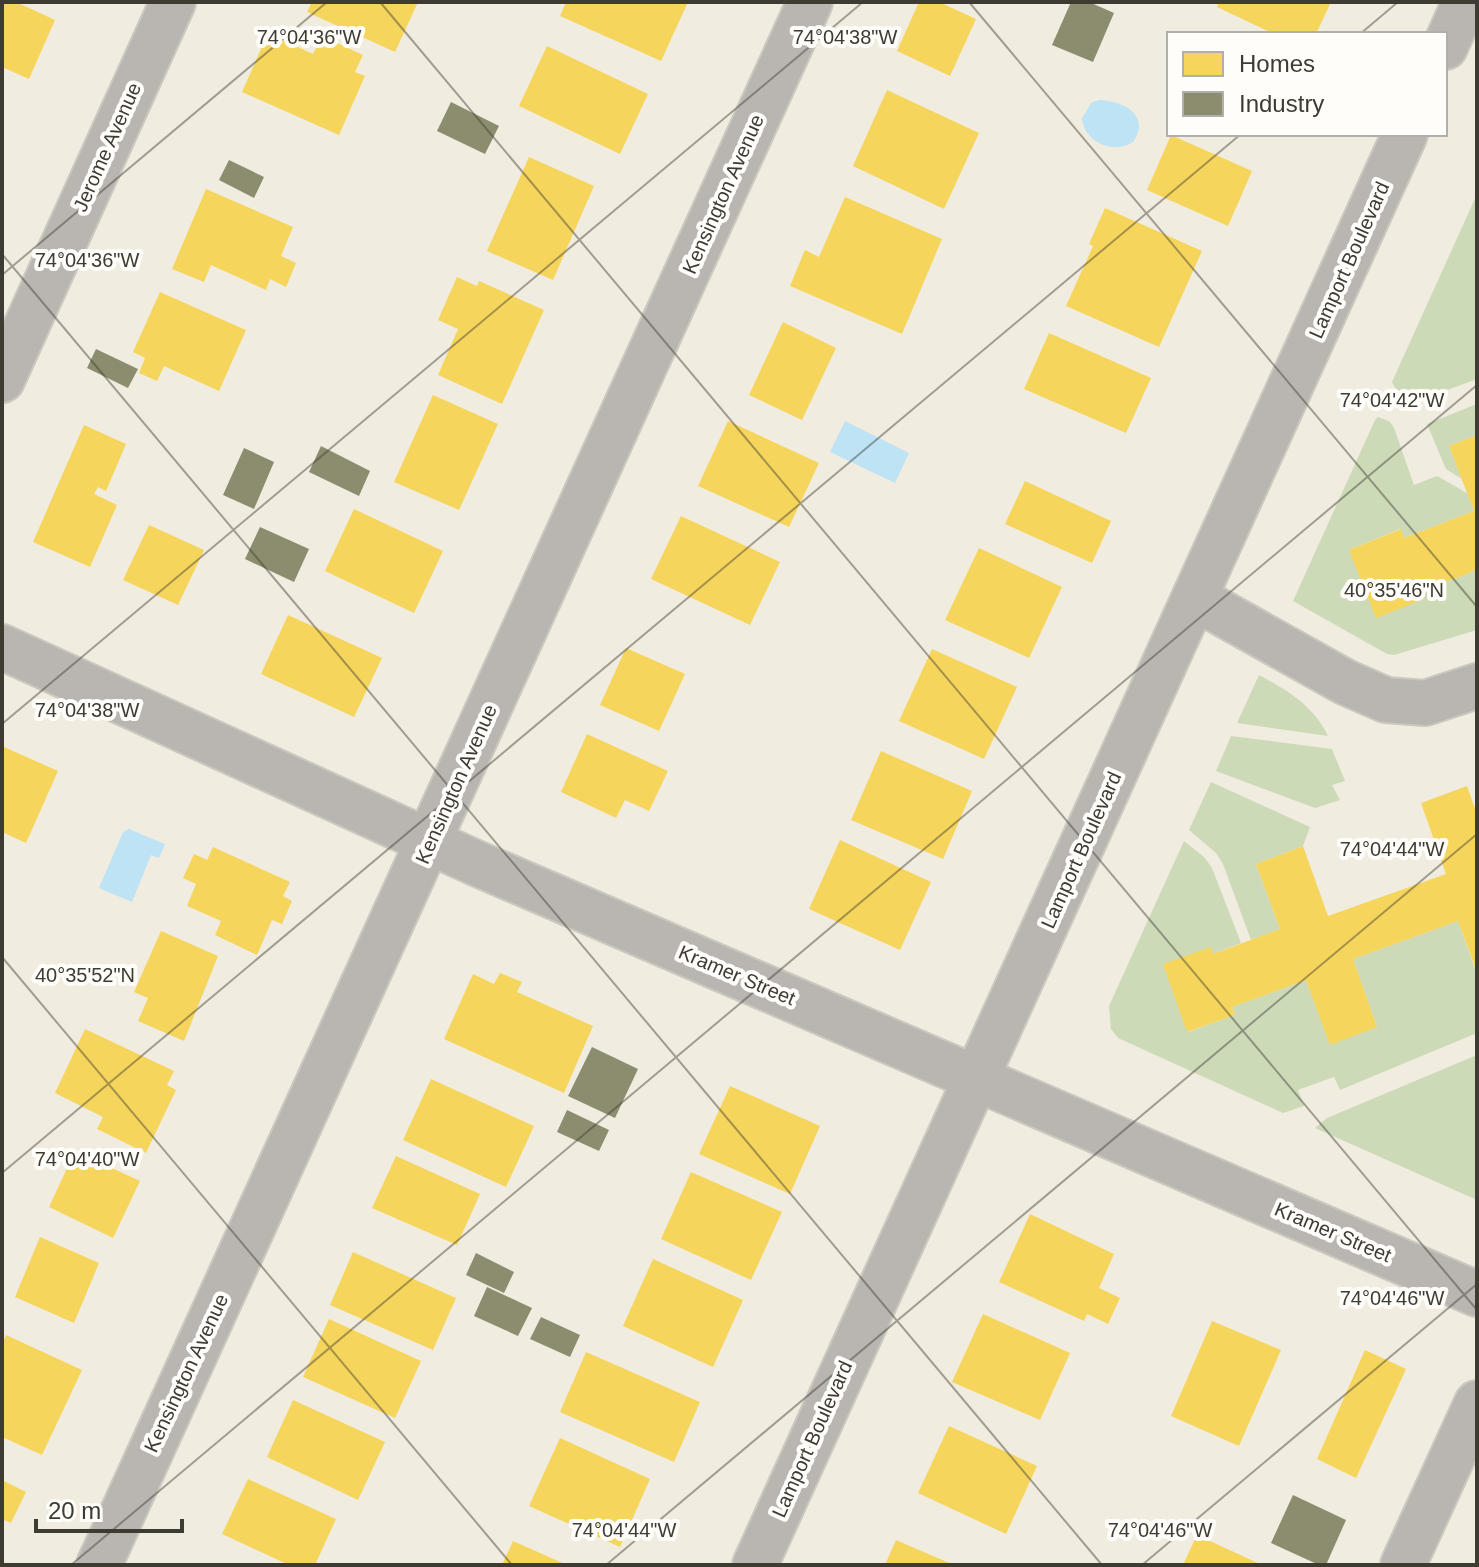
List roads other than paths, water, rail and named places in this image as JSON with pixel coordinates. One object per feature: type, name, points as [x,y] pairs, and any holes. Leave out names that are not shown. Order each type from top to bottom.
[{"type":"street","name":"Jerome Avenue","points":[[2,380],[173,2]]},
{"type":"street","name":"Kensington Avenue","points":[[99,1565],[810,2]]},
{"type":"street","points":[[1447,42],[1465,2]]},
{"type":"street","name":"Lamport Boulevard","points":[[755,1565],[1404,136]]},
{"type":"street","points":[[1195,598],[1345,682],[1386,700],[1425,703],[1477,686]]},
{"type":"street","name":"Kramer Street","points":[[2,647],[430,842],[1477,1294]]},
{"type":"street","points":[[1403,1565],[1477,1403]]},
{"type":"water","points":[[1092,102],[1118,103],[1137,118],[1138,133],[1133,142],[1125,146],[1109,146],[1088,134],[1082,118]]},
{"type":"water","points":[[845,421],[909,453],[895,483],[830,452]]},
{"type":"water","points":[[129,829],[165,844],[159,858],[151,855],[132,902],[99,888],[123,832]]}]
